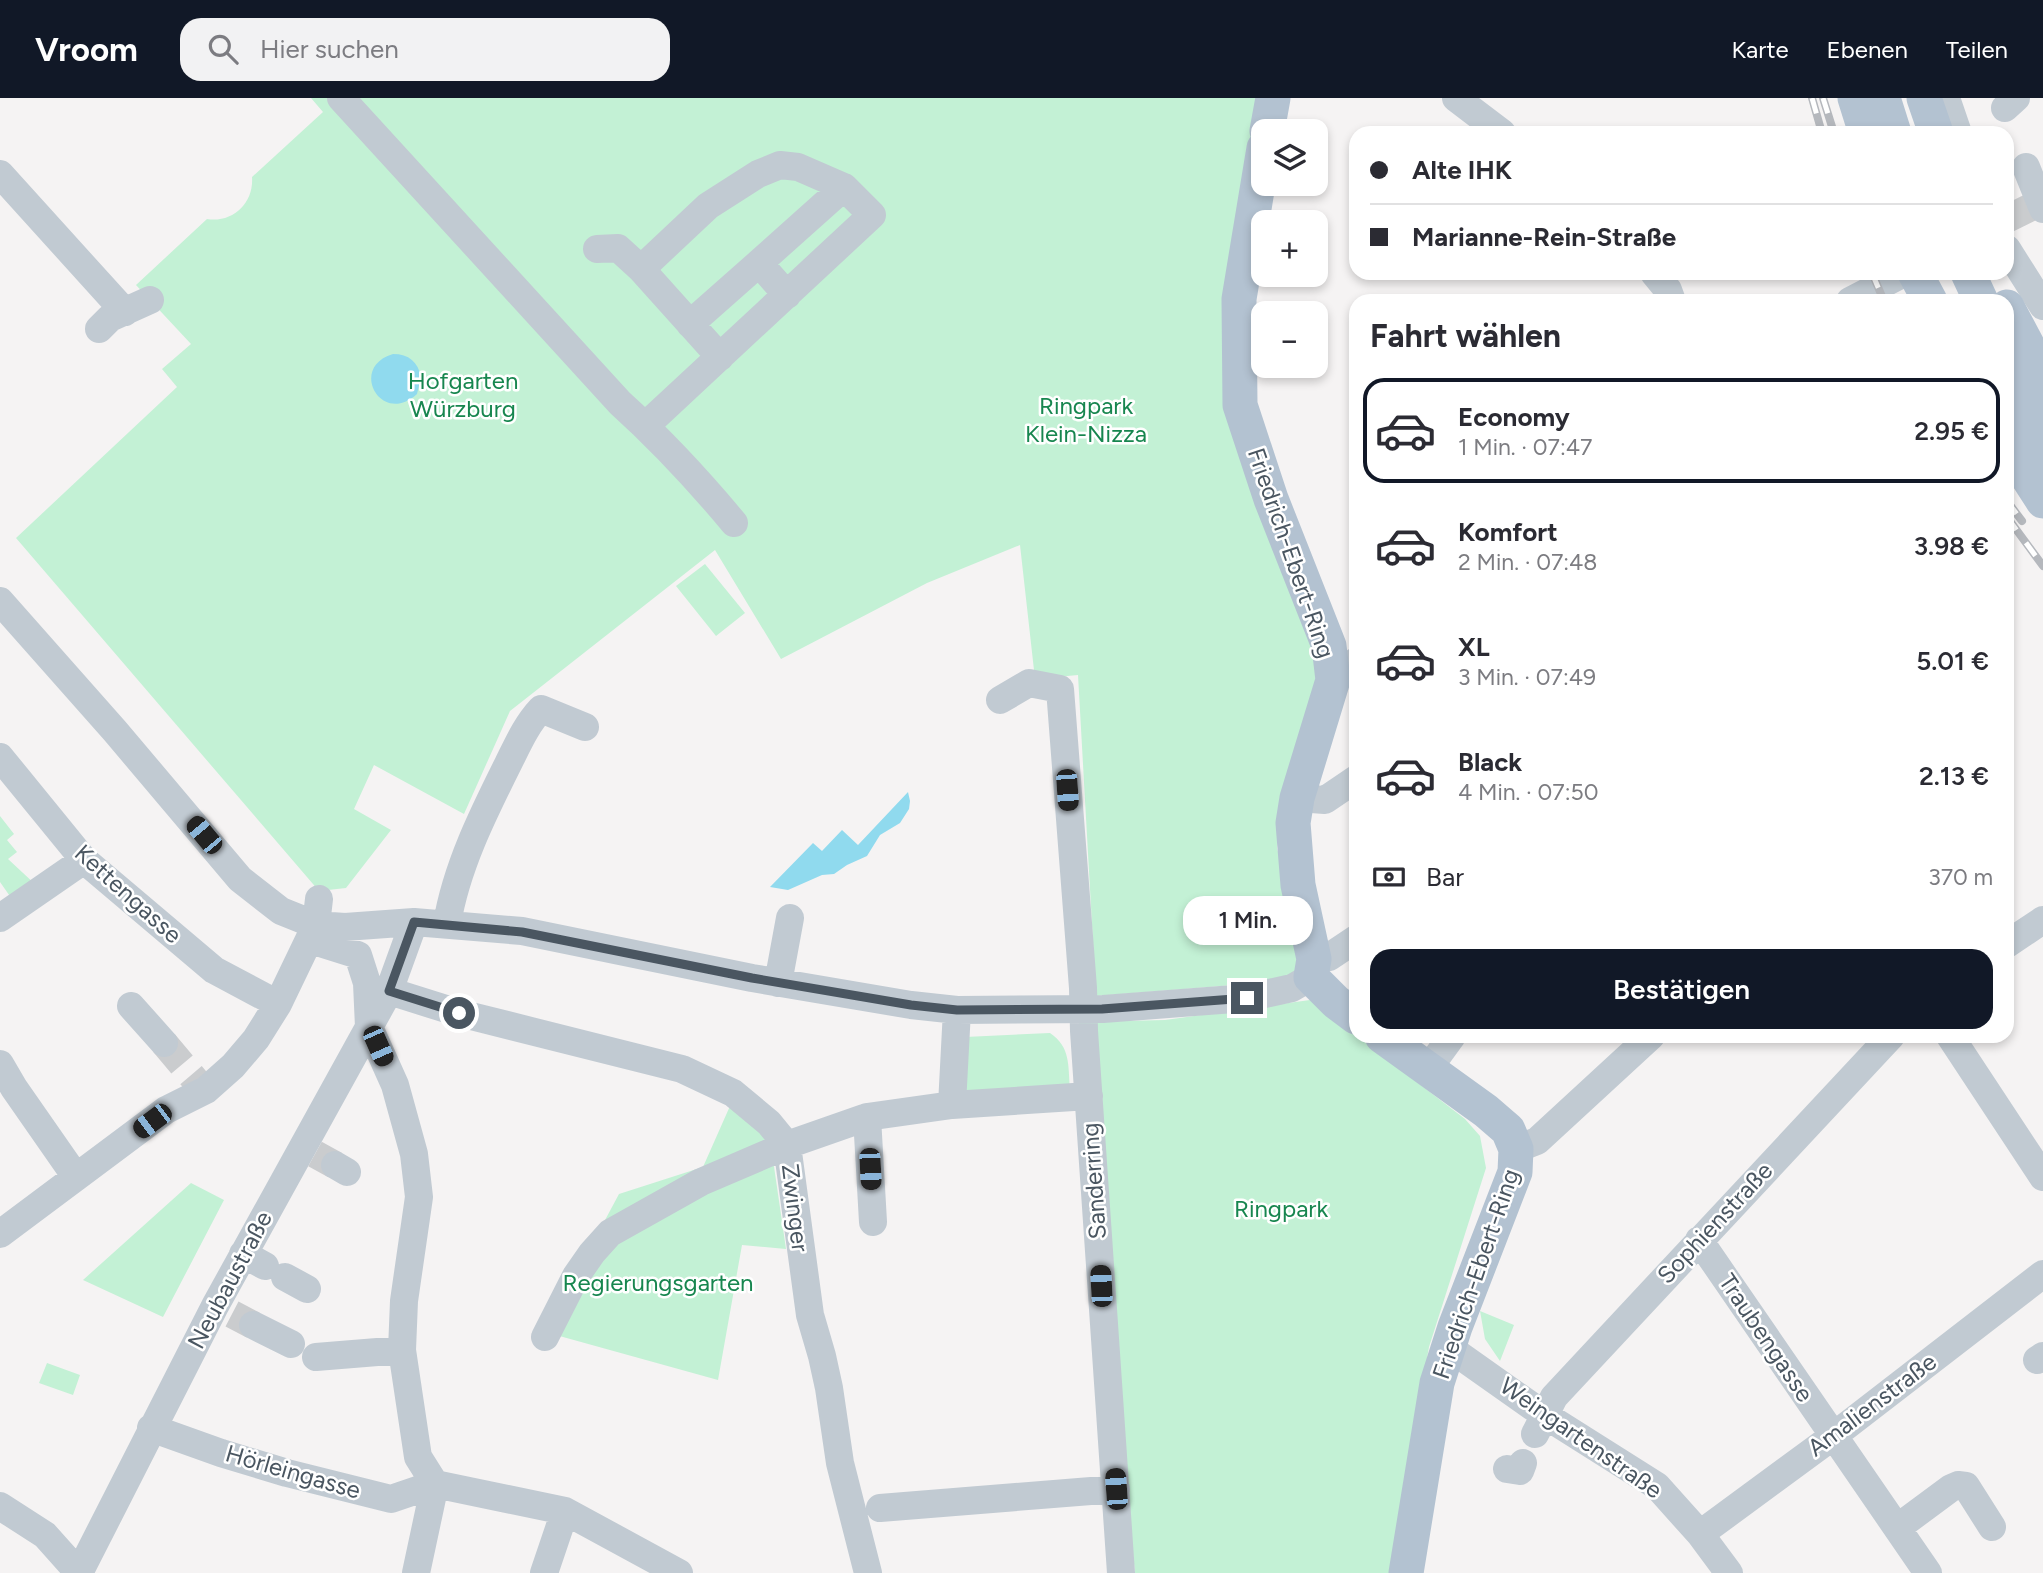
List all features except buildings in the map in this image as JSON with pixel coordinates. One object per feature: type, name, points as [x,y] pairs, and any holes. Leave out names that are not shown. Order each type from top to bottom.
[{"type":"main road","points":[[1269,119],[1273,98]]},
{"type":"main road","points":[[1855,98],[1864,126]]},
{"type":"main road","points":[[1883,98],[1892,126]]},
{"type":"main road","points":[[1901,98],[1911,126]]},
{"type":"main road","points":[[1924,98],[1934,126]]},
{"type":"main road","name":"Friedrich-Ebert-Ring","points":[[1256,196],[1240,299],[1240,405],[1271,499],[1329,646],[1344,671],[1297,798],[1293,823],[1294,855],[1312,968]]},
{"type":"main road","points":[[2014,339],[2043,454]]},
{"type":"main road","points":[[2014,369],[2026,395]]},
{"type":"main road","points":[[2014,456],[2043,501]]},
{"type":"main road","points":[[1312,968],[1336,1002],[1349,1012]]},
{"type":"main road","name":"Friedrich-Ebert-Ring","points":[[1392,1043],[1486,1111],[1508,1130],[1516,1149],[1515,1172],[1448,1347],[1437,1383],[1406,1573]]},
{"type":"street","points":[[341,98],[620,403],[646,425],[734,523]]},
{"type":"street","points":[[1456,98],[1493,126]]},
{"type":"street","points":[[1946,98],[1956,126]]},
{"type":"street","points":[[641,269],[708,206],[758,174],[780,165],[798,167],[844,187],[872,215],[646,425]]},
{"type":"street","points":[[2026,168],[2043,209]]},
{"type":"street","points":[[0,174],[109,284],[125,312]]},
{"type":"street","points":[[690,324],[844,187]]},
{"type":"street","points":[[597,249],[618,248],[641,269],[720,356]]},
{"type":"street","points":[[2014,260],[2043,306]]},
{"type":"street","points":[[759,263],[787,295]]},
{"type":"street","points":[[1863,294],[1890,280]]},
{"type":"street","points":[[99,329],[110,318],[150,300]]},
{"type":"street","points":[[0,601],[240,879],[281,911],[317,912],[345,927],[414,922],[522,932],[778,983],[957,1010],[1083,1010],[1247,998],[1292,988],[1312,968],[1349,944]]},
{"type":"street","name":"Sanderring","points":[[1000,700],[1029,683],[1060,689],[1121,1573]]},
{"type":"street","points":[[447,924],[450,903],[461,868],[528,722],[541,709],[585,727]]},
{"type":"street","name":"Kettengasse","points":[[0,757],[83,860],[214,970],[278,1004]]},
{"type":"street","points":[[1297,798],[1325,800],[1349,784]]},
{"type":"street","points":[[0,918],[83,860]]},
{"type":"street","points":[[317,912],[323,944],[358,955],[368,983],[369,1027],[395,1085],[414,1154],[417,1186],[415,1225],[404,1301],[402,1350],[418,1457],[435,1484],[416,1573]]},
{"type":"street","points":[[0,1234],[166,1110],[206,1090],[237,1061],[256,1039],[278,1004],[317,912]]},
{"type":"street","points":[[778,983],[790,918]]},
{"type":"street","points":[[2014,939],[2043,920]]},
{"type":"street","name":"Neubaustraße","points":[[79,1573],[152,1428],[233,1315],[275,1271],[325,1160],[369,1027],[389,991],[414,922]]},
{"type":"street","points":[[354,952],[361,933],[375,925]]},
{"type":"street","name":"Zwinger","points":[[389,991],[459,1013],[594,1045],[692,1073],[733,1093],[769,1123],[787,1145],[810,1315],[825,1366],[840,1463],[868,1573]]},
{"type":"street","points":[[131,1006],[164,1043]]},
{"type":"street","points":[[952,1105],[957,1010]]},
{"type":"street","points":[[1428,1069],[1447,1043]]},
{"type":"street","points":[[1516,1149],[1537,1141],[1642,1043]]},
{"type":"street","name":"Sophienstraße","points":[[1539,1424],[1554,1397],[1884,1043]]},
{"type":"street","points":[[1955,1043],[2041,1172]]},
{"type":"street","points":[[0,1064],[76,1177]]},
{"type":"street","points":[[545,1337],[576,1276],[610,1233],[701,1182],[787,1145],[867,1117],[952,1105],[1089,1096]]},
{"type":"street","points":[[867,1117],[873,1222]]},
{"type":"street","name":"Traubengasse","points":[[1699,1240],[1928,1573]]},
{"type":"street","name":"Amalienstraße","points":[[1700,1534],[1832,1437],[2043,1275]]},
{"type":"street","points":[[233,1315],[291,1344]]},
{"type":"street","name":"Weingartenstraße","points":[[1448,1347],[1539,1424],[1657,1486],[1700,1534],[1729,1573]]},
{"type":"street","points":[[316,1357],[402,1350]]},
{"type":"street","name":"Hörleingasse","points":[[152,1428],[287,1473],[391,1499],[435,1484]]},
{"type":"street","points":[[435,1484],[565,1511],[679,1573]]},
{"type":"street","points":[[1897,1528],[1958,1485],[1966,1486],[1992,1527]]},
{"type":"street","points":[[880,1508],[1116,1489]]},
{"type":"street","points":[[0,1506],[45,1535],[79,1573]]},
{"type":"street","points":[[544,1573],[565,1511]]},
{"type":"green space","name":"Hofgarten Würzburg","points":[[311,98],[1270,98],[1266,119],[1251,119],[1251,189],[1229,294],[1319,656],[1319,682],[1284,795],[1277,848],[1310,979],[1096,996],[1078,675],[1035,679],[1020,545],[927,583],[781,659],[715,550],[510,711],[464,814],[374,765],[354,809],[391,830],[346,888],[319,891],[16,538],[177,387],[162,369],[191,344],[136,285],[207,219],[225,218],[240,209],[249,195],[252,177],[323,112]]},
{"type":"green space","points":[[705,564],[745,613],[716,636],[676,586]]},
{"type":"green space","points":[[0,816],[14,834],[7,840],[17,852],[8,859],[37,886],[14,902],[0,882]]},
{"type":"green space","name":"Ringpark","points":[[1310,1000],[1349,1030],[1349,1043],[1366,1043],[1465,1119],[1480,1136],[1486,1168],[1429,1347],[1389,1573],[1135,1573],[1079,1022],[1165,1020]]},
{"type":"green space","points":[[1050,1033],[1062,1044],[1065,1051],[1070,1089],[964,1097],[965,1037]]},
{"type":"green space","name":"Regierungsgarten","points":[[730,1106],[770,1139],[786,1249],[742,1245],[718,1380],[545,1332],[619,1194],[703,1167]]},
{"type":"green space","points":[[191,1183],[224,1200],[163,1317],[83,1280]]},
{"type":"green space","points":[[1480,1311],[1514,1325],[1500,1361],[1485,1339]]},
{"type":"green space","points":[[47,1363],[80,1375],[73,1395],[39,1383]]},
{"type":"water","points":[[393,354],[404,355],[412,360],[421,377],[417,394],[404,402],[392,404],[382,399],[371,381],[373,370],[380,361]]},
{"type":"water","points":[[908,792],[909,809],[900,823],[880,835],[867,856],[834,874],[822,875],[788,890],[770,887],[813,843],[822,851],[842,830],[858,845]]},
{"type":"tunnel","points":[[2014,216],[2043,201]]},
{"type":"tunnel","points":[[164,1043],[196,1081]]},
{"type":"tunnel","points":[[315,1154],[335,1165]]},
{"type":"tunnel","points":[[232,1314],[253,1325]]},
{"type":"railway","points":[[1812,98],[1820,126]]},
{"type":"railway","points":[[1823,98],[1832,126]]},
{"type":"railway","points":[[1875,280],[1881,294]]},
{"type":"railway","points":[[2014,510],[2022,521]]},
{"type":"railway","points":[[2014,527],[2043,566]]},
{"type":"route","points":[[459,1013],[389,991],[414,922],[470,925],[522,932],[752,978],[911,1005],[957,1010],[1102,1009],[1247,998]]},
{"type":"park label","name":"Ringpark Klein-Nizza","points":[[1086,420]]}]
